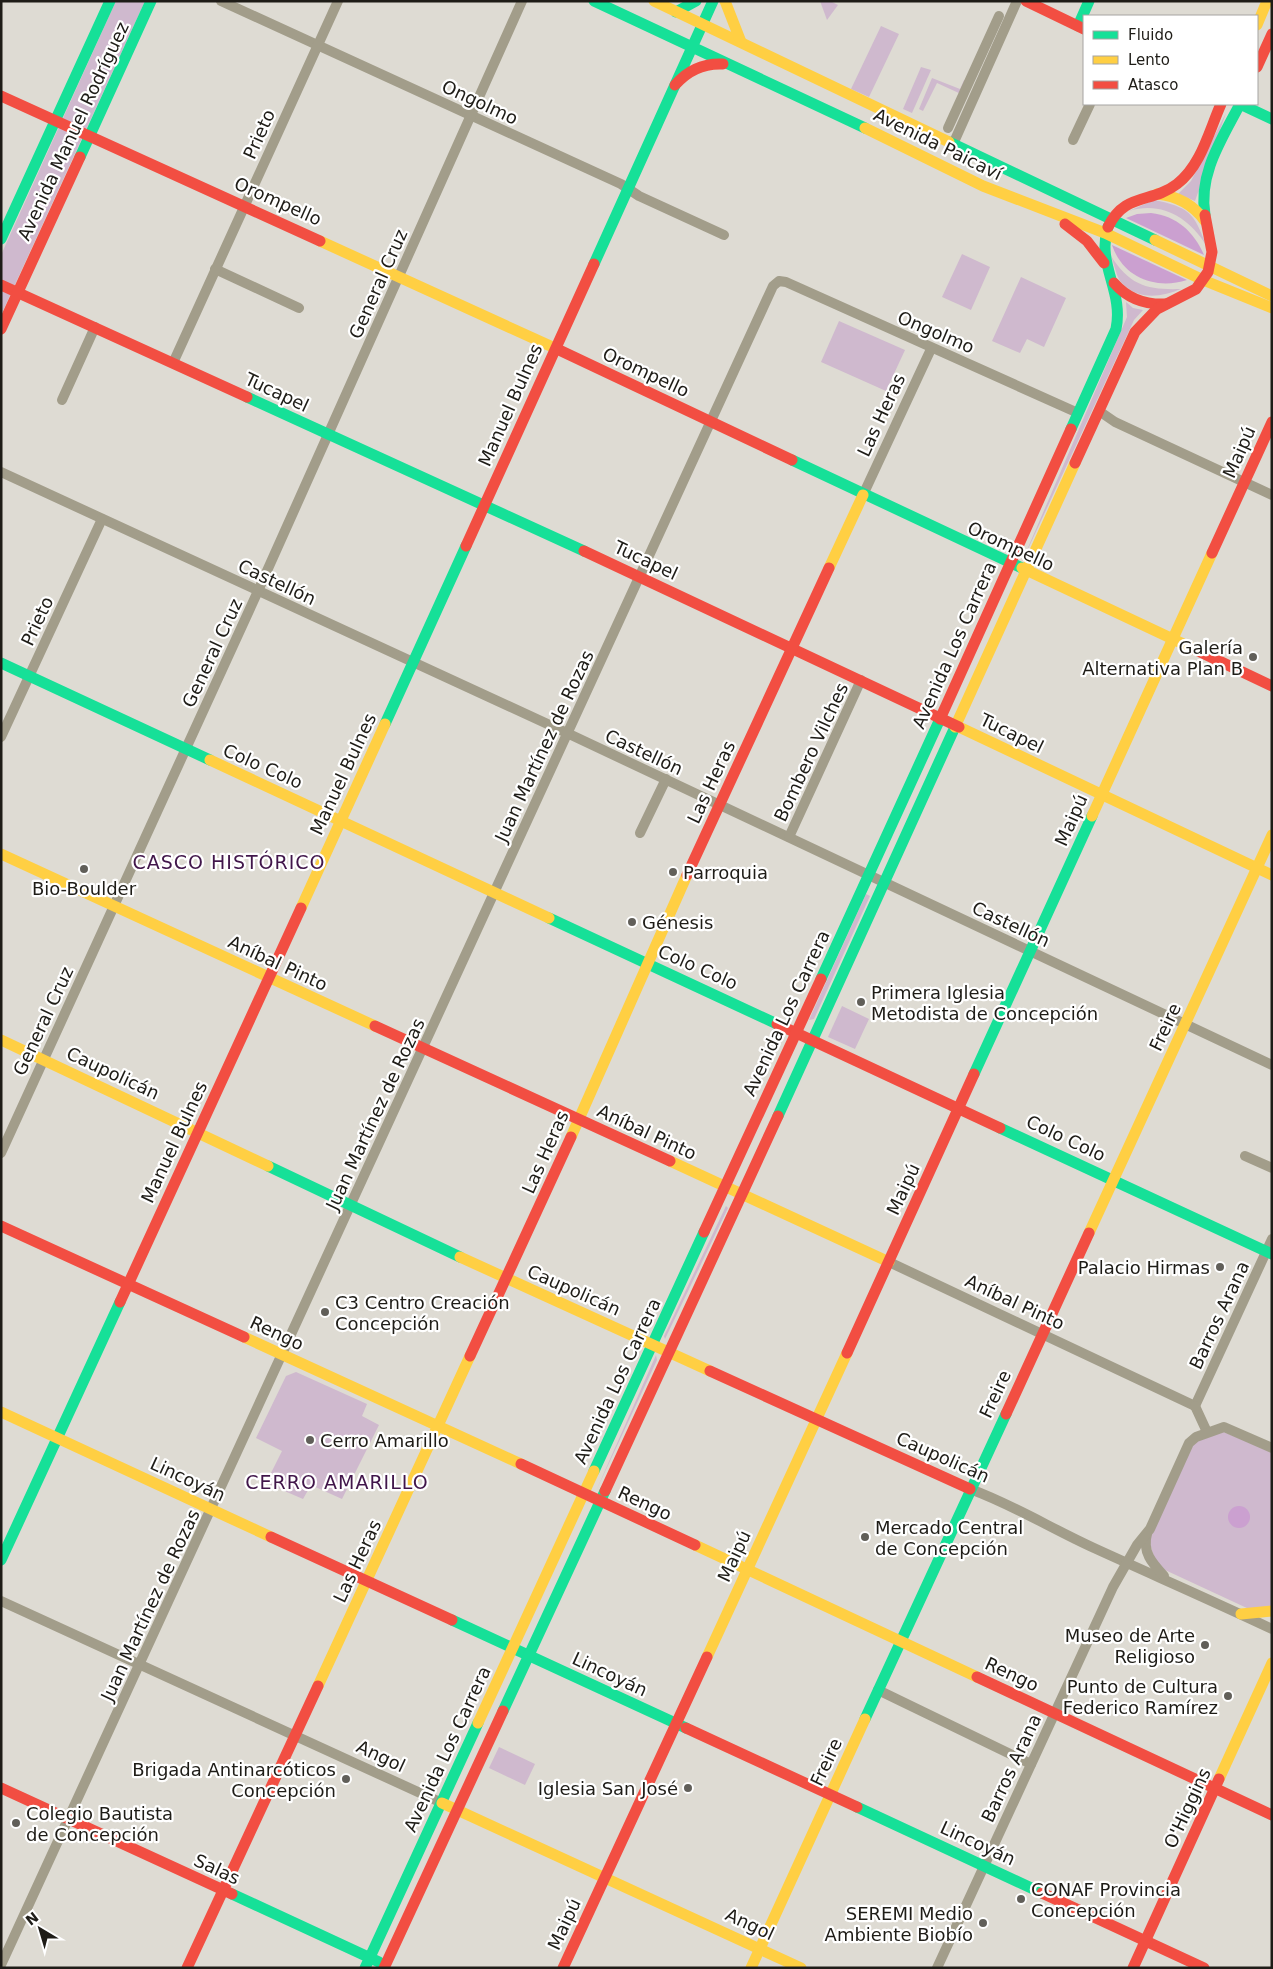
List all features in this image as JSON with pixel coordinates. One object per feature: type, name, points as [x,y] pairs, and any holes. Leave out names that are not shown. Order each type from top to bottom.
[{"type":"main road","name":"Avenida Manuel Rodríguez","points":[[1,239],[110,1]]},
{"type":"main road","name":"Avenida Manuel Rodríguez","points":[[1,329],[151,1]]},
{"type":"main road","name":"Avenida Paicaví","points":[[594,1],[692,48],[811,101],[983,186],[1035,208],[1105,233],[1204,280],[1272,308]]},
{"type":"main road","name":"Avenida Paicaví","points":[[654,1],[834,88],[954,142],[1272,296]]},
{"type":"main road","points":[[676,12],[696,1]]},
{"type":"main road","name":"Manuel Bulnes","points":[[1,1560],[269,979],[713,1]]},
{"type":"main road","points":[[726,1],[733,26],[741,42]]},
{"type":"main road","points":[[1026,1],[1081,28]]},
{"type":"main road","points":[[1085,15],[1089,1]]},
{"type":"main road","points":[[1258,23],[1268,1]]},
{"type":"main road","points":[[1258,65],[1272,34]]},
{"type":"main road","points":[[675,85],[685,74],[701,65],[712,63],[730,65]]},
{"type":"main road","name":"Orompello","points":[[1,96],[556,348],[1026,572],[1272,686]]},
{"type":"main road","name":"Avenida Los Carrera","points":[[368,1963],[726,1187],[1119,322],[1120,304],[1103,252],[1105,233],[1111,219],[1127,203],[1172,188],[1187,174],[1221,105]]},
{"type":"main road","name":"Avenida Los Carrera","points":[[387,1967],[1135,332],[1166,304],[1184,297],[1204,280],[1210,266],[1212,241],[1206,223],[1203,204],[1205,179],[1240,105]]},
{"type":"main road","points":[[1242,105],[1272,119]]},
{"type":"main road","points":[[1152,194],[1169,195],[1184,201],[1197,210],[1206,223]]},
{"type":"main road","points":[[1035,208],[1076,231],[1107,267]]},
{"type":"main road","points":[[1112,281],[1124,293],[1135,300],[1153,304],[1166,304]]},
{"type":"main road","name":"Tucapel","points":[[1,285],[640,576],[1272,875]]},
{"type":"main road","name":"Maipú","points":[[563,1968],[960,1108],[1272,422]]},
{"type":"main road","name":"Las Heras","points":[[188,1968],[579,1120],[646,962],[863,495]]},
{"type":"main road","name":"Colo Colo","points":[[1,663],[185,750],[797,1031],[1269,1253]]},
{"type":"main road","name":"Freire","points":[[751,1968],[1272,835]]},
{"type":"main road","name":"Aníbal Pinto","points":[[1,854],[269,979],[889,1262]]},
{"type":"main road","name":"Caupolicán","points":[[1,1040],[506,1279],[970,1489]]},
{"type":"main road","name":"Rengo","points":[[1,1226],[438,1425],[1272,1815]]},
{"type":"main road","name":"Lincoyán","points":[[1,1412],[1204,1968]]},
{"type":"main road","points":[[1241,1614],[1272,1611]]},
{"type":"main road","name":"O'Higgins","points":[[1133,1968],[1272,1662]]},
{"type":"main road","name":"Salas","points":[[1,1788],[223,1891],[368,1963],[387,1967]]},
{"type":"main road","name":"Angol","points":[[442,1803],[606,1876],[801,1968]]},
{"type":"street","name":"Ongolmo","points":[[221,1],[724,235]]},
{"type":"street","name":"Prieto","points":[[173,363],[338,1]]},
{"type":"street","name":"General Cruz","points":[[1,1153],[258,591],[522,1]]},
{"type":"street","points":[[954,142],[1017,1]]},
{"type":"street","points":[[948,128],[999,16]]},
{"type":"street","points":[[1072,140],[1090,105]]},
{"type":"street","points":[[215,269],[299,308]]},
{"type":"street","name":"Ongolmo","points":[[781,281],[1078,414]]},
{"type":"street","name":"Juan Martínez de Rozas","points":[[1,1964],[69,1820],[773,286],[781,281]]},
{"type":"street","points":[[62,400],[95,328]]},
{"type":"street","name":"Las Heras","points":[[863,495],[931,349]]},
{"type":"street","points":[[1099,410],[1115,422],[1272,495]]},
{"type":"street","name":"Castellón","points":[[1,472],[666,779],[1272,1065]]},
{"type":"street","name":"Prieto","points":[[1,737],[102,519]]},
{"type":"street","name":"Bombero Vilches","points":[[789,837],[861,680]]},
{"type":"street","points":[[640,832],[666,779]]},
{"type":"street","points":[[1245,1156],[1272,1168]]},
{"type":"street","name":"Barros Arana","points":[[1195,1406],[1269,1253],[1272,1239]]},
{"type":"street","name":"Aníbal Pinto","points":[[889,1262],[1195,1406]]},
{"type":"street","points":[[1195,1406],[1207,1432],[1227,1428],[1272,1448]]},
{"type":"street","name":"Barros Arana","points":[[937,1968],[1113,1587],[1137,1545],[1150,1528],[1189,1443],[1194,1437],[1207,1432]]},
{"type":"street","name":"Caupolicán","points":[[970,1489],[1013,1506],[1095,1549],[1128,1562],[1272,1628]]},
{"type":"street","points":[[1150,1528],[1146,1539],[1147,1555],[1168,1581]]},
{"type":"street","name":"Angol","points":[[1,1601],[442,1803]]},
{"type":"street","points":[[878,1690],[1031,1764]]},
{"type":"shaded area","points":[[116,1],[145,1],[1,315],[1,255]]},
{"type":"shaded area","points":[[820,1],[830,1],[838,5],[827,20]]},
{"type":"shaded area","points":[[881,26],[899,34],[869,97],[851,89]]},
{"type":"shaded area","points":[[921,67],[931,70],[912,113],[903,109]]},
{"type":"shaded area","points":[[932,78],[960,89],[964,80],[967,81],[961,94],[937,83],[923,111],[919,109]]},
{"type":"shaded area","points":[[1226,113],[1195,201],[1178,194],[1191,181]]},
{"type":"shaded area","points":[[1154,200],[1175,205],[1188,213],[1198,225],[1206,245],[1191,227],[1174,214],[1153,208],[1129,211]]},
{"type":"shaded area","points":[[1151,213],[1169,218],[1184,226],[1195,239],[1204,255],[1126,218],[1137,214]]},
{"type":"shaded area","points":[[1112,245],[1187,280],[1164,283],[1142,279],[1124,266]]},
{"type":"shaded area","points":[[962,254],[990,267],[971,310],[942,297]]},
{"type":"shaded area","points":[[1111,256],[1125,274],[1141,284],[1149,287],[1181,289],[1166,294],[1150,296],[1135,292],[1119,279]]},
{"type":"shaded area","points":[[1021,277],[1066,298],[1044,347],[1027,339],[1020,353],[992,341]]},
{"type":"shaded area","points":[[1126,302],[1133,308],[1143,310],[1134,320],[1021,564],[1127,317]]},
{"type":"shaded area","points":[[839,321],[905,350],[886,391],[821,362]]},
{"type":"shaded area","points":[[866,894],[870,896],[814,1019],[809,1020]]},
{"type":"shaded area","points":[[842,1006],[869,1019],[855,1049],[828,1037]]},
{"type":"shaded area","points":[[726,1206],[728,1208],[665,1339],[664,1336]]},
{"type":"shaded area","points":[[656,1355],[657,1360],[596,1491]]},
{"type":"shaded area","points":[[296,1372],[367,1404],[362,1416],[379,1425],[342,1499],[311,1485],[303,1499],[266,1483],[282,1451],[256,1438],[286,1376]]},
{"type":"shaded area","points":[[1221,1431],[1272,1451],[1272,1608],[1249,1609],[1165,1570],[1155,1562],[1149,1539],[1194,1442]]},
{"type":"shaded area","points":[[1239,1506],[1247,1509],[1250,1517],[1247,1525],[1239,1528],[1231,1525],[1228,1517],[1231,1509]]},
{"type":"shaded area","points":[[499,1747],[535,1764],[525,1785],[489,1768]]},
{"type":"traffic: fast","points":[[1,239],[110,1]]},
{"type":"traffic: fast","points":[[80,157],[151,1]]},
{"type":"traffic: fast","points":[[594,1],[865,128]]},
{"type":"traffic: fast","points":[[676,12],[696,1]]},
{"type":"traffic: fast","points":[[594,264],[713,1]]},
{"type":"traffic: fast","points":[[1078,26],[1089,1]]},
{"type":"traffic: fast","points":[[1205,215],[1205,185],[1208,171],[1219,144],[1239,105]]},
{"type":"traffic: fast","points":[[1242,105],[1272,119]]},
{"type":"traffic: fast","points":[[949,142],[1155,240]]},
{"type":"traffic: fast","points":[[1071,429],[1116,329],[1116,302],[1105,253],[1108,227]]},
{"type":"traffic: fast","points":[[247,397],[584,551]]},
{"type":"traffic: fast","points":[[792,460],[1022,568]]},
{"type":"traffic: fast","points":[[385,724],[466,546]]},
{"type":"traffic: fast","points":[[1,663],[210,760]]},
{"type":"traffic: fast","points":[[821,979],[940,719]]},
{"type":"traffic: fast","points":[[778,1116],[955,727]]},
{"type":"traffic: fast","points":[[974,1074],[1092,816]]},
{"type":"traffic: fast","points":[[549,918],[777,1024]]},
{"type":"traffic: fast","points":[[1000,1128],[1272,1254]]},
{"type":"traffic: fast","points":[[268,1166],[460,1257]]},
{"type":"traffic: fast","points":[[594,1471],[704,1232]]},
{"type":"traffic: fast","points":[[1,1560],[120,1302]]},
{"type":"traffic: fast","points":[[865,1719],[1006,1414]]},
{"type":"traffic: fast","points":[[503,1711],[605,1491]]},
{"type":"traffic: fast","points":[[452,1620],[686,1728]]},
{"type":"traffic: fast","points":[[365,1968],[478,1723]]},
{"type":"traffic: fast","points":[[857,1807],[1042,1893]]},
{"type":"traffic: fast","points":[[232,1894],[379,1962]]},
{"type":"traffic: slow","points":[[654,1],[949,142]]},
{"type":"traffic: slow","points":[[725,1],[741,42]]},
{"type":"traffic: slow","points":[[1258,23],[1267,1]]},
{"type":"traffic: slow","points":[[865,128],[983,186],[1105,233],[1203,280],[1272,308]]},
{"type":"traffic: slow","points":[[1157,194],[1184,202],[1205,221]]},
{"type":"traffic: slow","points":[[1155,240],[1272,296]]},
{"type":"traffic: slow","points":[[320,241],[557,349]]},
{"type":"traffic: slow","points":[[955,727],[1075,463]]},
{"type":"traffic: slow","points":[[829,568],[863,495]]},
{"type":"traffic: slow","points":[[1092,816],[1212,553]]},
{"type":"traffic: slow","points":[[1022,568],[1194,649]]},
{"type":"traffic: slow","points":[[301,908],[385,724]]},
{"type":"traffic: slow","points":[[959,727],[1272,875]]},
{"type":"traffic: slow","points":[[210,760],[549,918]]},
{"type":"traffic: slow","points":[[1089,1233],[1272,835]]},
{"type":"traffic: slow","points":[[1,854],[375,1026]]},
{"type":"traffic: slow","points":[[571,1137],[687,875]]},
{"type":"traffic: slow","points":[[1,1040],[268,1166]]},
{"type":"traffic: slow","points":[[670,1161],[889,1262]]},
{"type":"traffic: slow","points":[[460,1257],[710,1371]]},
{"type":"traffic: slow","points":[[244,1337],[521,1464]]},
{"type":"traffic: slow","points":[[707,1657],[847,1353]]},
{"type":"traffic: slow","points":[[318,1686],[470,1356]]},
{"type":"traffic: slow","points":[[1,1412],[271,1537]]},
{"type":"traffic: slow","points":[[478,1723],[594,1471]]},
{"type":"traffic: slow","points":[[695,1545],[977,1677]]},
{"type":"traffic: slow","points":[[1241,1614],[1272,1611]]},
{"type":"traffic: slow","points":[[1219,1779],[1272,1663]]},
{"type":"traffic: slow","points":[[751,1968],[865,1719]]},
{"type":"traffic: slow","points":[[442,1803],[801,1968]]},
{"type":"traffic: jam","points":[[1026,1],[1083,29]]},
{"type":"traffic: jam","points":[[1258,65],[1272,34]]},
{"type":"traffic: jam","points":[[675,85],[696,68],[723,64]]},
{"type":"traffic: jam","points":[[1,96],[320,241]]},
{"type":"traffic: jam","points":[[1108,227],[1122,208],[1130,203],[1167,190],[1185,177],[1204,147],[1221,105]]},
{"type":"traffic: jam","points":[[1,329],[80,157]]},
{"type":"traffic: jam","points":[[1075,463],[1135,332],[1157,309],[1196,289],[1208,272],[1212,252],[1205,215]]},
{"type":"traffic: jam","points":[[1065,224],[1087,241],[1104,263]]},
{"type":"traffic: jam","points":[[466,546],[594,264]]},
{"type":"traffic: jam","points":[[1114,283],[1119,289],[1137,300],[1166,304]]},
{"type":"traffic: jam","points":[[1,285],[247,397]]},
{"type":"traffic: jam","points":[[557,349],[792,460]]},
{"type":"traffic: jam","points":[[1212,553],[1272,422]]},
{"type":"traffic: jam","points":[[940,719],[1071,429]]},
{"type":"traffic: jam","points":[[584,551],[959,727]]},
{"type":"traffic: jam","points":[[687,875],[829,568]]},
{"type":"traffic: jam","points":[[1194,649],[1272,686]]},
{"type":"traffic: jam","points":[[120,1302],[301,908]]},
{"type":"traffic: jam","points":[[704,1232],[821,979]]},
{"type":"traffic: jam","points":[[777,1024],[1000,1128]]},
{"type":"traffic: jam","points":[[375,1026],[670,1161]]},
{"type":"traffic: jam","points":[[847,1353],[974,1074]]},
{"type":"traffic: jam","points":[[605,1491],[778,1116]]},
{"type":"traffic: jam","points":[[470,1356],[571,1137]]},
{"type":"traffic: jam","points":[[1,1226],[244,1337]]},
{"type":"traffic: jam","points":[[1006,1414],[1089,1233]]},
{"type":"traffic: jam","points":[[710,1371],[970,1489]]},
{"type":"traffic: jam","points":[[521,1464],[695,1545]]},
{"type":"traffic: jam","points":[[271,1537],[452,1620]]},
{"type":"traffic: jam","points":[[563,1968],[707,1657]]},
{"type":"traffic: jam","points":[[977,1677],[1272,1815]]},
{"type":"traffic: jam","points":[[187,1968],[318,1686]]},
{"type":"traffic: jam","points":[[384,1968],[503,1711]]},
{"type":"traffic: jam","points":[[686,1728],[857,1807]]},
{"type":"traffic: jam","points":[[1133,1968],[1219,1779]]},
{"type":"traffic: jam","points":[[1,1788],[232,1894]]},
{"type":"traffic: jam","points":[[1042,1893],[1204,1968]]},
{"type":"place","name":"Galería Alternativa Plan B","points":[[1253,657]]},
{"type":"place","name":"Bio-Boulder","points":[[84,869]]},
{"type":"place","name":"Parroquia","points":[[673,872]]},
{"type":"place","name":"Génesis","points":[[632,922]]},
{"type":"place","name":"Primera Iglesia Metodista de Concepción","points":[[861,1002]]},
{"type":"place","name":"Palacio Hirmas","points":[[1220,1267]]},
{"type":"place","name":"C3 Centro Creación Concepción","points":[[325,1312]]},
{"type":"place","name":"Cerro Amarillo","points":[[310,1440]]},
{"type":"place","name":"Mercado Central de Concepción","points":[[865,1537]]},
{"type":"place","name":"Museo de Arte Religioso","points":[[1205,1645]]},
{"type":"place","name":"Punto de Cultura Federico Ramírez","points":[[1228,1696]]},
{"type":"place","name":"Brigada Antinarcóticos Concepción","points":[[346,1779]]},
{"type":"place","name":"Iglesia San José","points":[[688,1788]]},
{"type":"place","name":"Colegio Bautista de Concepción","points":[[16,1823]]},
{"type":"place","name":"CONAF Provincia Concepción","points":[[1021,1899]]},
{"type":"place","name":"SEREMI Medio Ambiente Biobío","points":[[983,1923]]},
{"type":"district","name":"CASCO HISTÓRICO","points":[[229,862]]},
{"type":"district","name":"CERRO AMARILLO","points":[[337,1482]]}]
